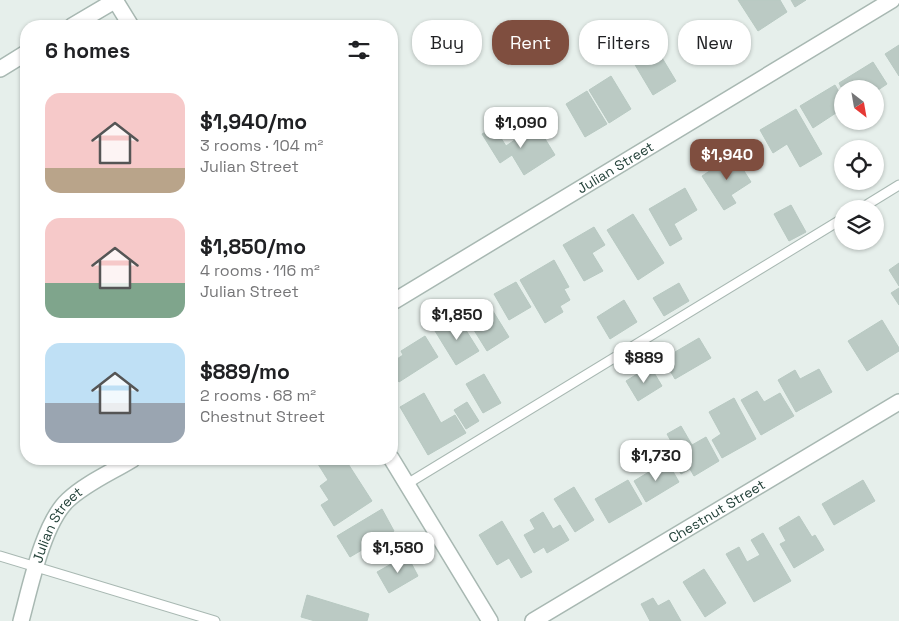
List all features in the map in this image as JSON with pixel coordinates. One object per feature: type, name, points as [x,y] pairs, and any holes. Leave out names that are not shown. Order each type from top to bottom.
[{"type":"street","points":[[82,20],[115,0],[127,20]]},
{"type":"street","name":"Julian Street","points":[[398,299],[892,0]]},
{"type":"street","points":[[0,69],[20,57]]},
{"type":"street","name":"Chestnut Street","points":[[533,621],[899,402]]},
{"type":"street","name":"Julian Street","points":[[21,621],[52,522],[67,501],[78,492],[123,465]]},
{"type":"street","points":[[395,465],[490,621]]},
{"type":"lane","points":[[875,200],[899,185]]},
{"type":"lane","points":[[407,484],[834,224]]},
{"type":"lane","points":[[0,556],[215,621]]},
{"type":"building","points":[[738,0],[780,0],[787,12],[758,31]]},
{"type":"building","points":[[791,0],[806,0],[795,7]]},
{"type":"building","points":[[899,45],[899,76],[885,54]]},
{"type":"building","points":[[873,62],[887,84],[884,86],[884,80],[844,80]]},
{"type":"building","points":[[635,65],[666,65],[676,81],[653,95]]},
{"type":"building","points":[[611,76],[631,109],[609,123],[589,90]]},
{"type":"building","points":[[834,86],[834,114],[813,128],[800,106]]},
{"type":"building","points":[[587,91],[607,124],[585,137],[566,104]]},
{"type":"building","points":[[796,109],[822,154],[800,167],[787,144],[773,153],[760,130]]},
{"type":"building","points":[[494,127],[506,146],[522,135],[524,138],[539,129],[555,155],[524,175],[512,155],[500,163],[482,134]]},
{"type":"building","points":[[734,155],[751,182],[731,195],[736,203],[724,210],[702,176]]},
{"type":"building","points":[[685,188],[697,210],[674,224],[682,239],[670,246],[649,209]]},
{"type":"building","points":[[791,205],[806,232],[789,241],[774,214]]},
{"type":"building","points":[[633,214],[664,263],[638,280],[607,230]]},
{"type":"building","points":[[594,227],[605,245],[592,253],[603,271],[584,281],[563,245]]},
{"type":"building","points":[[554,260],[569,287],[564,289],[570,300],[560,306],[563,312],[545,323],[520,280]]},
{"type":"building","points":[[899,263],[899,286],[889,270]]},
{"type":"building","points":[[516,282],[531,307],[509,320],[494,294]]},
{"type":"building","points":[[679,283],[689,301],[664,316],[653,298]]},
{"type":"building","points":[[899,288],[899,305],[891,293]]},
{"type":"building","points":[[486,300],[509,337],[487,351],[464,314]]},
{"type":"building","points":[[624,300],[637,322],[610,339],[597,317]]},
{"type":"building","points":[[457,316],[479,351],[456,365],[435,331]]},
{"type":"building","points":[[882,320],[899,351],[867,371],[848,341]]},
{"type":"building","points":[[425,336],[438,357],[399,382],[398,358],[403,355],[401,351]]},
{"type":"building","points":[[699,338],[711,358],[675,379],[663,359]]},
{"type":"building","points":[[650,366],[662,386],[638,401],[626,381]]},
{"type":"building","points":[[819,369],[832,392],[796,412],[778,380],[795,370],[800,379]]},
{"type":"building","points":[[484,374],[501,403],[483,413],[466,384]]},
{"type":"building","points":[[757,391],[764,402],[780,393],[794,416],[761,435],[741,400]]},
{"type":"building","points":[[424,393],[441,423],[455,415],[466,433],[428,455],[400,407]]},
{"type":"building","points":[[734,398],[756,439],[722,458],[712,440],[721,434],[709,412]]},
{"type":"building","points":[[467,402],[479,421],[466,429],[454,410]]},
{"type":"building","points":[[681,426],[692,445],[706,437],[719,461],[694,476],[690,469],[681,474],[671,456],[677,452],[667,434]]},
{"type":"building","points":[[667,461],[679,482],[646,502],[634,481]]},
{"type":"building","points":[[319,465],[349,465],[372,501],[334,526],[321,505],[329,500],[320,486],[328,480]]},
{"type":"building","points":[[628,480],[642,504],[609,523],[595,499]]},
{"type":"building","points":[[863,480],[875,501],[834,525],[822,504]]},
{"type":"building","points":[[574,487],[594,520],[575,532],[554,499]]},
{"type":"building","points":[[382,509],[394,531],[350,557],[337,536]]},
{"type":"building","points":[[543,512],[553,529],[560,525],[569,540],[547,553],[544,547],[534,553],[524,535],[535,529],[530,520]]},
{"type":"building","points":[[799,516],[812,537],[815,535],[824,550],[794,568],[780,544],[786,541],[779,528]]},
{"type":"building","points":[[502,521],[532,572],[521,578],[509,558],[497,565],[479,535]]},
{"type":"building","points":[[763,533],[791,581],[754,602],[726,554],[739,547],[747,562],[760,555],[751,540]]},
{"type":"building","points":[[407,555],[418,576],[389,593],[377,572]]},
{"type":"building","points":[[704,569],[726,603],[705,617],[683,582]]},
{"type":"building","points":[[307,595],[369,614],[367,621],[315,621],[301,617]]},
{"type":"building","points":[[653,598],[658,606],[669,600],[681,621],[650,621],[641,604]]}]
